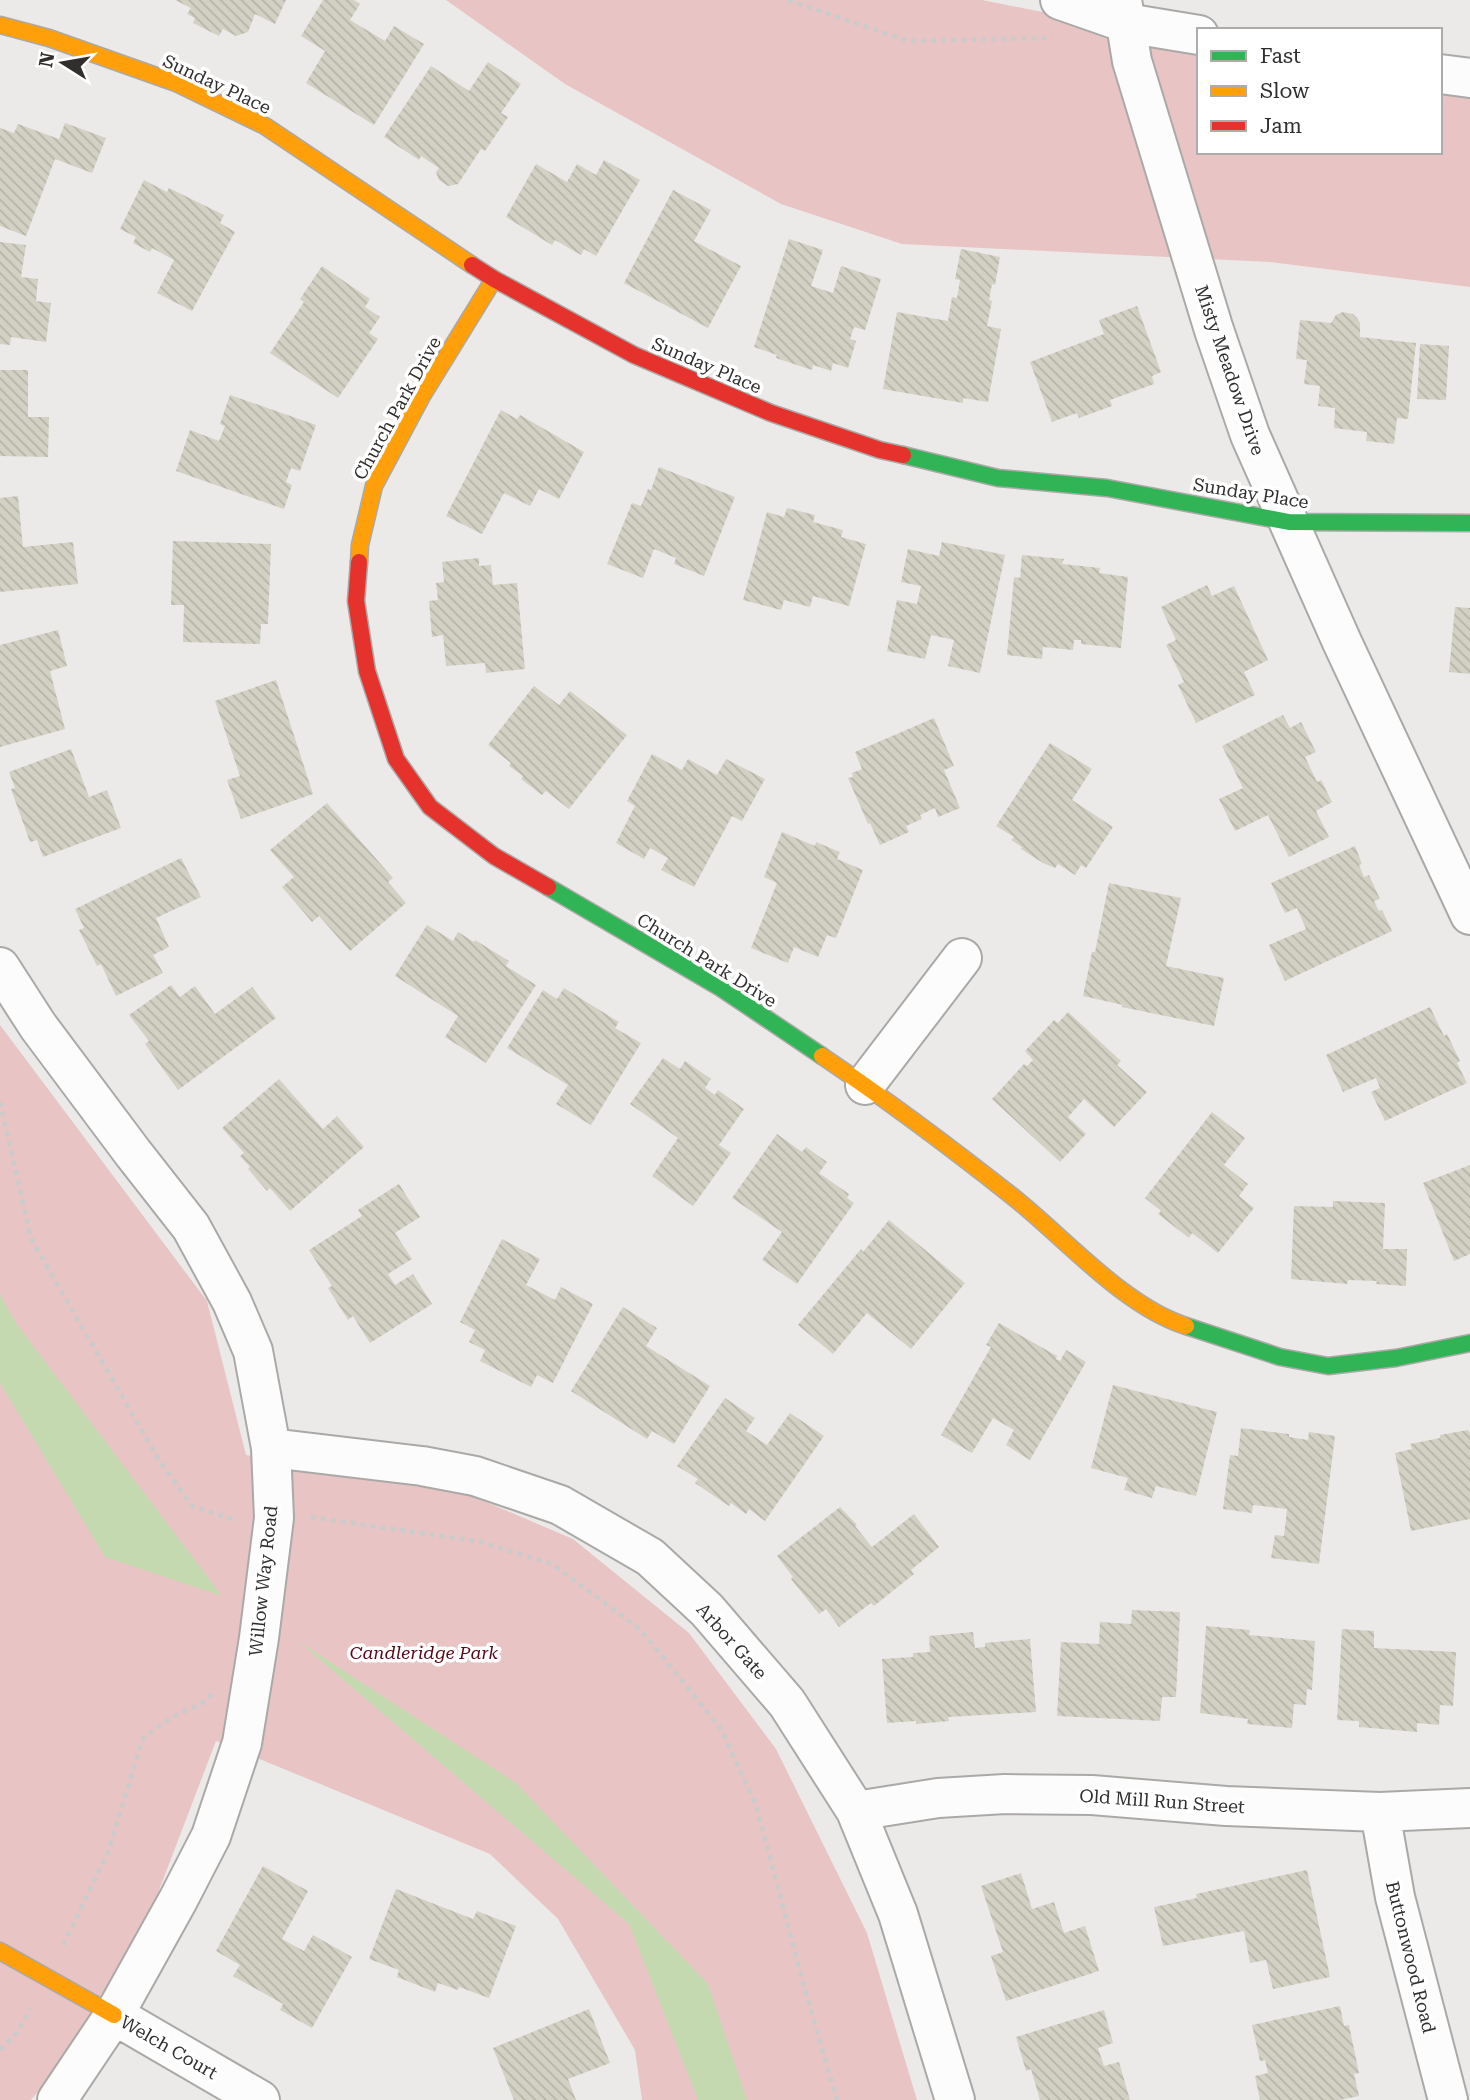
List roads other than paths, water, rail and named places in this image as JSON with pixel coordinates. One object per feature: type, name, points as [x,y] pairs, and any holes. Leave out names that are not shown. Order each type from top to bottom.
[{"type":"street","points":[[1060,0],[1124,11],[1197,33]]},
{"type":"street","name":"Misty Meadow Drive","points":[[1124,11],[1132,61],[1214,330],[1250,435],[1342,642],[1470,915]]},
{"type":"street","name":"Sunday Place","points":[[0,25],[49,38],[176,83],[265,126],[494,279],[634,355],[771,413],[880,450],[998,478],[1107,488],[1289,522],[1470,523]]},
{"type":"street","points":[[1442,74],[1470,78]]},
{"type":"street","name":"Church Park Drive","points":[[494,279],[422,396],[374,486],[360,545],[356,601],[367,671],[396,759],[430,807],[494,856],[721,988],[865,1085],[1012,1196],[1121,1289],[1164,1319],[1280,1357],[1328,1366],[1396,1358],[1470,1343]]},
{"type":"street","points":[[865,1085],[962,958]]},
{"type":"street","name":"Willow Way Road","points":[[0,967],[38,1026],[191,1227],[232,1303],[253,1352],[271,1448],[256,1519],[259,1638],[242,1743],[211,1836],[114,2015],[57,2100]]},
{"type":"street","name":"Arbor Gate","points":[[271,1448],[422,1466],[475,1476],[561,1505],[650,1557],[707,1610],[787,1703],[856,1811],[898,1914],[954,2100]]},
{"type":"street","name":"Old Mill Run Street","points":[[856,1811],[938,1798],[1005,1794],[1091,1795],[1226,1806],[1380,1812],[1470,1808]]},
{"type":"street","name":"Buttonwood Road","points":[[1380,1812],[1395,1897],[1448,2100]]},
{"type":"street","points":[[0,1951],[114,2015]]},
{"type":"street","name":"Welch Court","points":[[114,2015],[260,2100]]},
{"type":"park label","name":"Candleridge Park","points":[[424,1652]]}]
